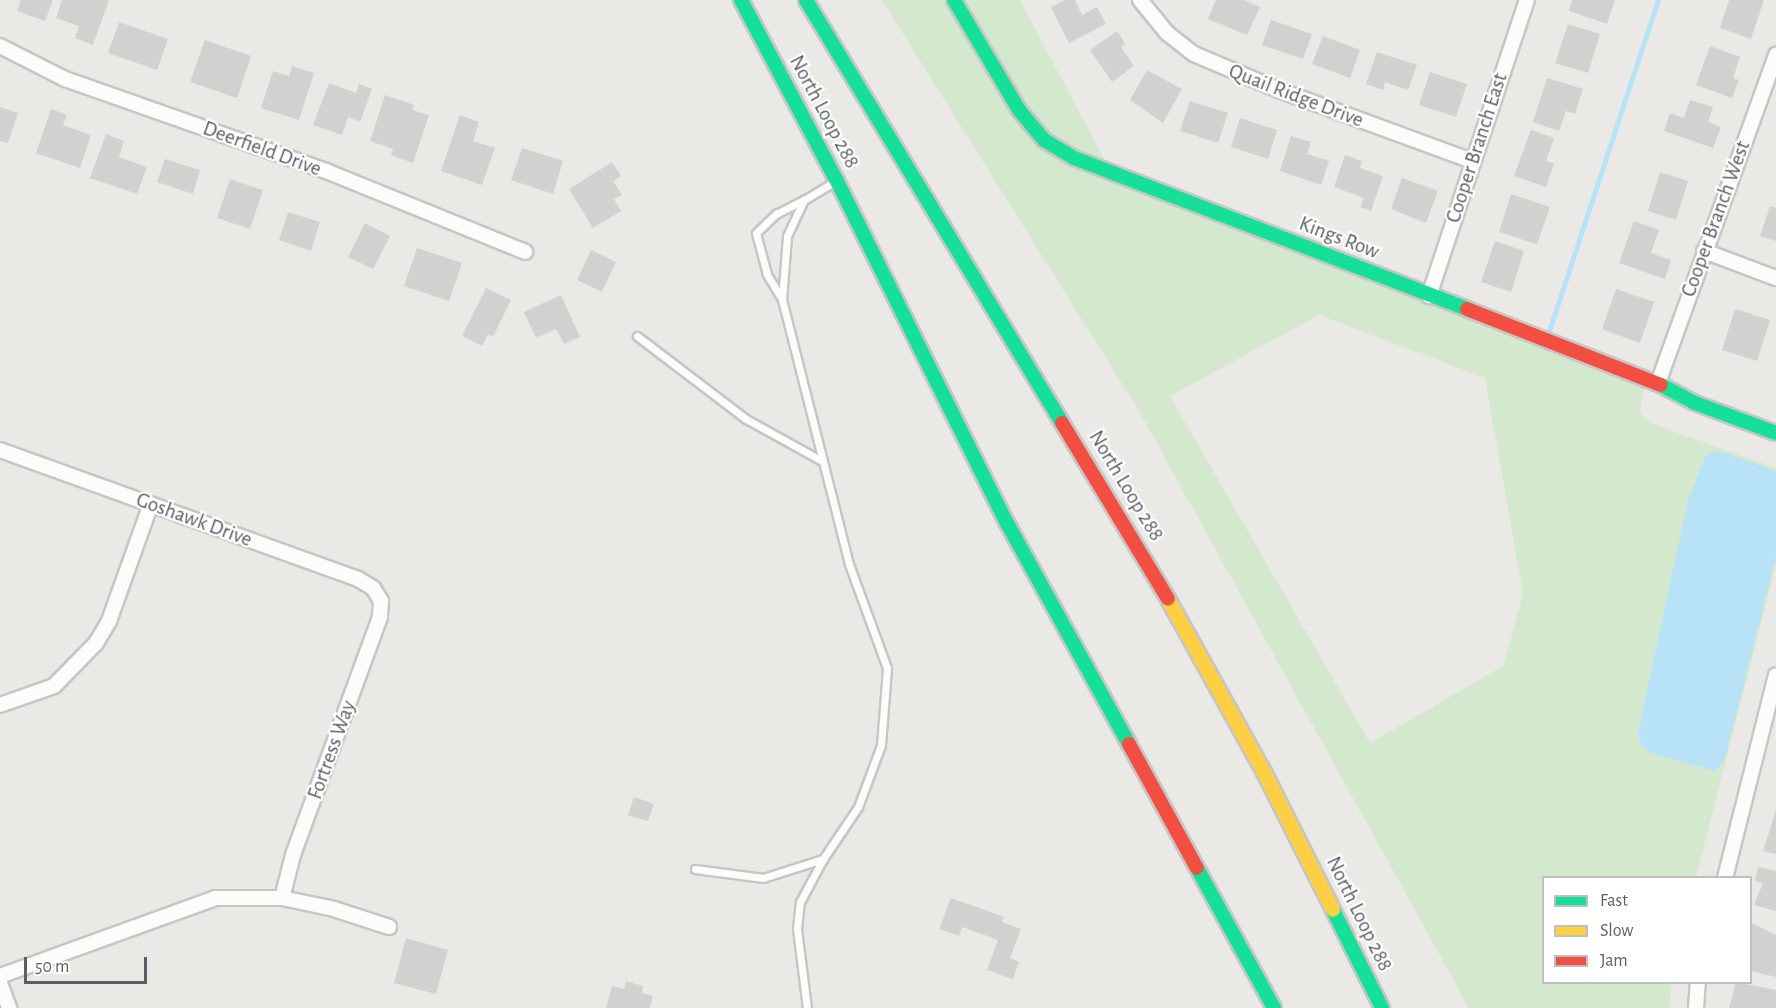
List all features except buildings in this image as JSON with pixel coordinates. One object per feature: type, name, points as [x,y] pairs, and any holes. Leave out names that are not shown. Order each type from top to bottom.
[{"type":"main road","name":"North Loop 288","points":[[741,0],[837,181],[1007,523],[1274,1008]]},
{"type":"main road","name":"North Loop 288","points":[[806,0],[1158,582],[1264,772],[1383,1008]]},
{"type":"main road","name":"Kings Row","points":[[954,0],[1019,110],[1057,149],[1093,167],[1658,383],[1695,402],[1776,433]]},
{"type":"street","name":"Quail Ridge Drive","points":[[1140,0],[1161,27],[1194,54],[1279,90],[1472,161]]},
{"type":"street","name":"Cooper Branch East","points":[[1429,296],[1527,0]]},
{"type":"street","name":"Deerfield Drive","points":[[0,46],[65,79],[326,171],[525,252]]},
{"type":"street","name":"Cooper Branch West","points":[[1658,383],[1776,55]]},
{"type":"street","points":[[1704,251],[1776,278]]},
{"type":"street","name":"Goshawk Drive","points":[[0,450],[358,579],[373,588],[381,601]]},
{"type":"street","points":[[0,705],[54,686],[96,643],[109,621],[151,504]]},
{"type":"street","name":"Fortress Way","points":[[282,898],[293,855],[380,617],[381,601]]},
{"type":"street","points":[[1726,876],[1776,675]]},
{"type":"street","points":[[0,976],[215,898],[282,898],[334,909],[389,927]]},
{"type":"street","points":[[0,983],[9,1008]]},
{"type":"street","points":[[1696,1008],[1698,984]]},
{"type":"lane","points":[[807,1008],[797,929],[800,902],[823,859],[858,807],[881,746],[887,668],[849,564],[782,300],[767,274],[756,233],[776,214],[804,201],[837,181]]},
{"type":"lane","points":[[782,300],[788,236],[804,201]]},
{"type":"lane","points":[[637,336],[746,418],[822,461]]},
{"type":"lane","points":[[695,869],[763,878],[823,859]]},
{"type":"green space","points":[[882,0],[1020,0],[1112,174],[1645,379],[1640,413],[1653,424],[1776,468],[1776,565],[1696,876],[1542,876],[1542,984],[1672,984],[1669,1008],[1469,1008],[1139,411]],"holes":[[[1319,315],[1485,378],[1523,594],[1503,666],[1370,743],[1170,396]]]},
{"type":"water","points":[[1719,451],[1776,471],[1776,557],[1724,761],[1715,771],[1650,752],[1641,745],[1638,733],[1688,500],[1706,455]]},
{"type":"waterway","points":[[1549,331],[1658,0]]},
{"type":"traffic: fast","points":[[741,0],[837,181],[1007,523],[1129,744]]},
{"type":"traffic: fast","points":[[806,0],[1062,423]]},
{"type":"traffic: fast","points":[[954,0],[1019,110],[1044,140],[1074,158],[1467,309]]},
{"type":"traffic: fast","points":[[1661,385],[1695,403],[1776,433]]},
{"type":"traffic: fast","points":[[1197,868],[1274,1008]]},
{"type":"traffic: fast","points":[[1333,910],[1382,1008]]},
{"type":"traffic: slow","points":[[1168,599],[1264,772],[1333,910]]},
{"type":"traffic: jam","points":[[1467,309],[1661,385]]},
{"type":"traffic: jam","points":[[1062,423],[1168,599]]},
{"type":"traffic: jam","points":[[1129,744],[1197,868]]}]
